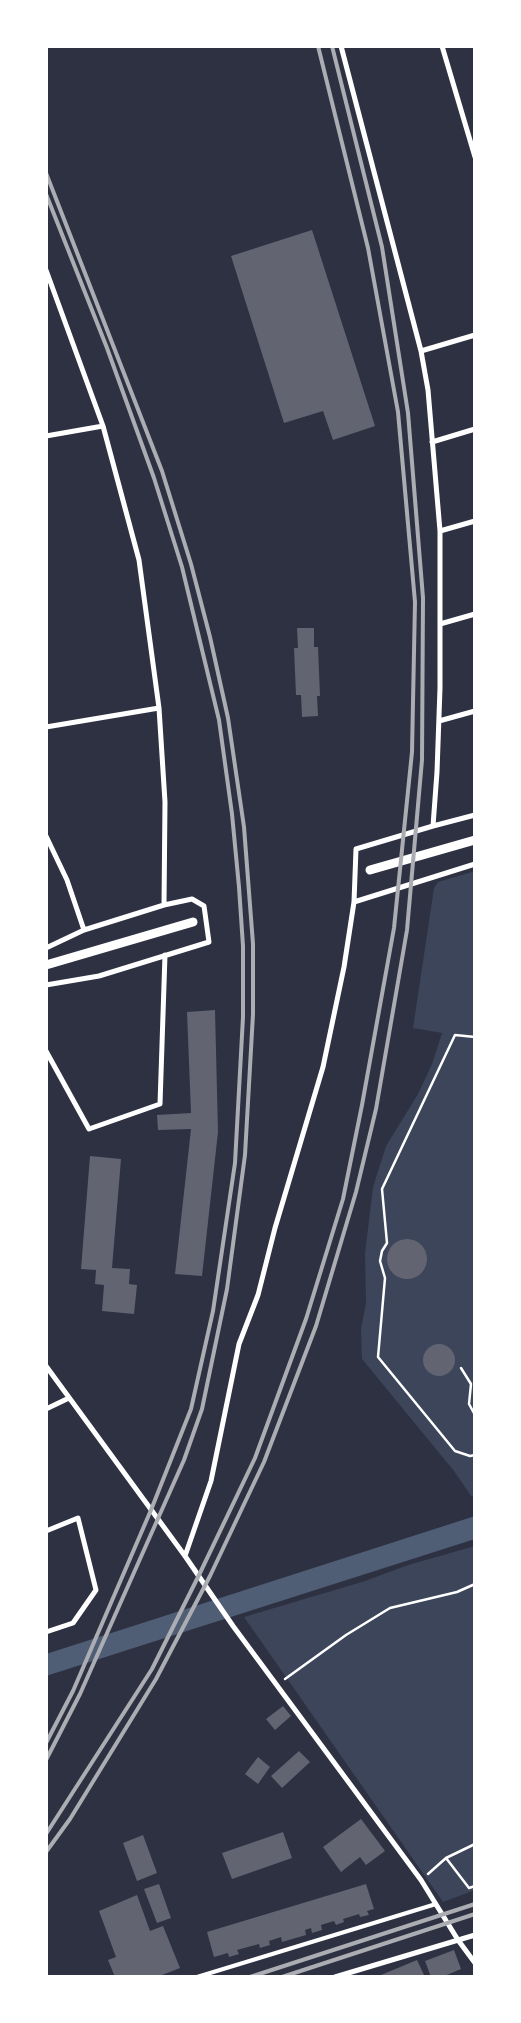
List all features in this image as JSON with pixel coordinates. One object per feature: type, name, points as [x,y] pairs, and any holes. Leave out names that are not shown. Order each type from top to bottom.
[{"type":"street","points":[[341,46],[421,351],[428,390],[440,532],[439,721],[432,826]]},
{"type":"street","points":[[442,46],[475,157]]},
{"type":"street","points":[[46,270],[103,426],[139,560],[160,708],[165,802],[164,905]]},
{"type":"street","points":[[421,351],[475,335]]},
{"type":"street","points":[[46,436],[103,426]]},
{"type":"street","points":[[432,442],[475,429]]},
{"type":"street","points":[[440,532],[475,521]]},
{"type":"street","points":[[440,624],[475,614]]},
{"type":"street","points":[[46,727],[160,708]]},
{"type":"street","points":[[439,721],[475,711]]},
{"type":"street","points":[[185,1556],[211,1481],[239,1344],[258,1295],[275,1228],[323,1067],[344,967],[354,902],[356,849],[475,815]]},
{"type":"street","points":[[46,836],[49,847],[67,880],[84,930]]},
{"type":"street","points":[[370,870],[475,840]]},
{"type":"street","points":[[354,902],[475,864]]},
{"type":"street","points":[[46,948],[84,930],[164,905],[192,899],[204,906],[209,942],[99,976],[46,985]]},
{"type":"street","points":[[46,965],[193,922]]},
{"type":"street","points":[[46,1051],[89,1129],[160,1104],[164,955]]},
{"type":"street","points":[[46,1366],[185,1556],[233,1626],[278,1684],[421,1880],[458,1940],[475,1963]]},
{"type":"street","points":[[46,1409],[69,1398]]},
{"type":"street","points":[[46,1531],[78,1518],[96,1590],[74,1623],[46,1632]]},
{"type":"street","points":[[335,1977],[475,1935]]},
{"type":"lane","points":[[197,1977],[436,1904]]},
{"type":"path","points":[[475,1037],[455,1035],[382,1189],[387,1244],[382,1251],[380,1262],[386,1278],[378,1356],[455,1451],[470,1456],[475,1455]]},
{"type":"path","points":[[461,1368],[471,1384],[469,1404],[475,1415]]},
{"type":"path","points":[[278,1684],[346,1635],[390,1608],[457,1592],[475,1584]]},
{"type":"path","points":[[421,1880],[446,1858],[475,1844]]},
{"type":"path","points":[[446,1858],[470,1888],[475,1886]]},
{"type":"shaded area","points":[[475,871],[475,1497],[471,1496],[454,1471],[362,1359],[361,1329],[366,1303],[365,1253],[373,1187],[386,1146],[418,1094],[432,1064],[442,1033],[413,1028],[434,888],[438,882]]},
{"type":"shaded area","points":[[475,1516],[475,1539],[46,1676],[46,1654]]},
{"type":"shaded area","points":[[475,1546],[475,1890],[443,1902],[244,1617],[365,1581],[408,1565]]},
{"type":"building","points":[[312,230],[375,426],[333,440],[323,411],[284,423],[231,256]]},
{"type":"building","points":[[297,628],[314,628],[314,647],[318,647],[320,696],[317,696],[318,716],[302,717],[301,695],[296,695],[294,648],[298,648]]},
{"type":"building","points":[[215,1010],[218,1132],[202,1276],[175,1274],[191,1129],[158,1130],[157,1115],[191,1113],[187,1012]]},
{"type":"building","points":[[90,1156],[121,1159],[112,1268],[130,1269],[129,1284],[137,1285],[134,1314],[102,1311],[104,1285],[95,1284],[96,1270],[81,1269]]},
{"type":"building","points":[[411,1239],[418,1242],[424,1248],[427,1259],[426,1267],[418,1276],[411,1279],[403,1279],[396,1276],[388,1267],[387,1255],[390,1248],[399,1240]]},
{"type":"building","points":[[439,1344],[451,1348],[455,1360],[451,1372],[439,1376],[427,1372],[423,1360],[427,1348]]},
{"type":"building","points":[[283,1706],[291,1716],[275,1730],[266,1719]]},
{"type":"building","points":[[299,1751],[310,1762],[282,1788],[271,1776]]},
{"type":"building","points":[[258,1757],[270,1767],[258,1784],[245,1774]]},
{"type":"building","points":[[361,1819],[385,1851],[366,1865],[360,1857],[341,1872],[323,1847]]},
{"type":"building","points":[[283,1832],[292,1858],[232,1879],[222,1853]]},
{"type":"building","points":[[143,1835],[157,1873],[137,1881],[123,1843]]},
{"type":"building","points":[[159,1884],[171,1918],[157,1923],[144,1889]]},
{"type":"building","points":[[366,1884],[374,1909],[367,1911],[369,1915],[360,1917],[359,1914],[343,1919],[344,1922],[336,1925],[334,1921],[321,1925],[322,1930],[312,1933],[311,1928],[305,1930],[306,1935],[282,1942],[281,1937],[269,1941],[270,1945],[260,1948],[259,1944],[237,1950],[239,1954],[229,1957],[228,1953],[214,1957],[207,1932]]},
{"type":"building","points":[[137,1895],[150,1931],[163,1926],[180,1968],[157,1977],[115,1977],[108,1960],[116,1957],[99,1911]]},
{"type":"building","points":[[454,1950],[461,1969],[442,1977],[431,1977],[425,1961]]},
{"type":"building","points":[[417,1960],[425,1977],[382,1977],[381,1975]]},
{"type":"railway","points":[[46,1834],[152,1669],[255,1458],[306,1319],[343,1199],[394,928],[412,752],[415,602],[398,412],[368,248],[318,46]]},
{"type":"railway","points":[[46,1852],[70,1819],[156,1679],[210,1576],[264,1462],[316,1326],[356,1192],[376,1109],[407,930],[422,760],[423,598],[408,413],[382,247],[332,46]]},
{"type":"railway","points":[[46,173],[162,471],[191,564],[228,718],[244,827],[253,944],[253,1014],[245,1155],[227,1289],[202,1409],[184,1460],[80,1694],[46,1760]]},
{"type":"railway","points":[[46,194],[107,348],[154,478],[182,567],[219,720],[232,814],[243,946],[243,1017],[235,1163],[213,1311],[191,1409],[151,1510],[73,1691],[46,1743]]},
{"type":"railway","points":[[250,1977],[475,1904]]},
{"type":"railway","points":[[282,1977],[475,1914]]}]
